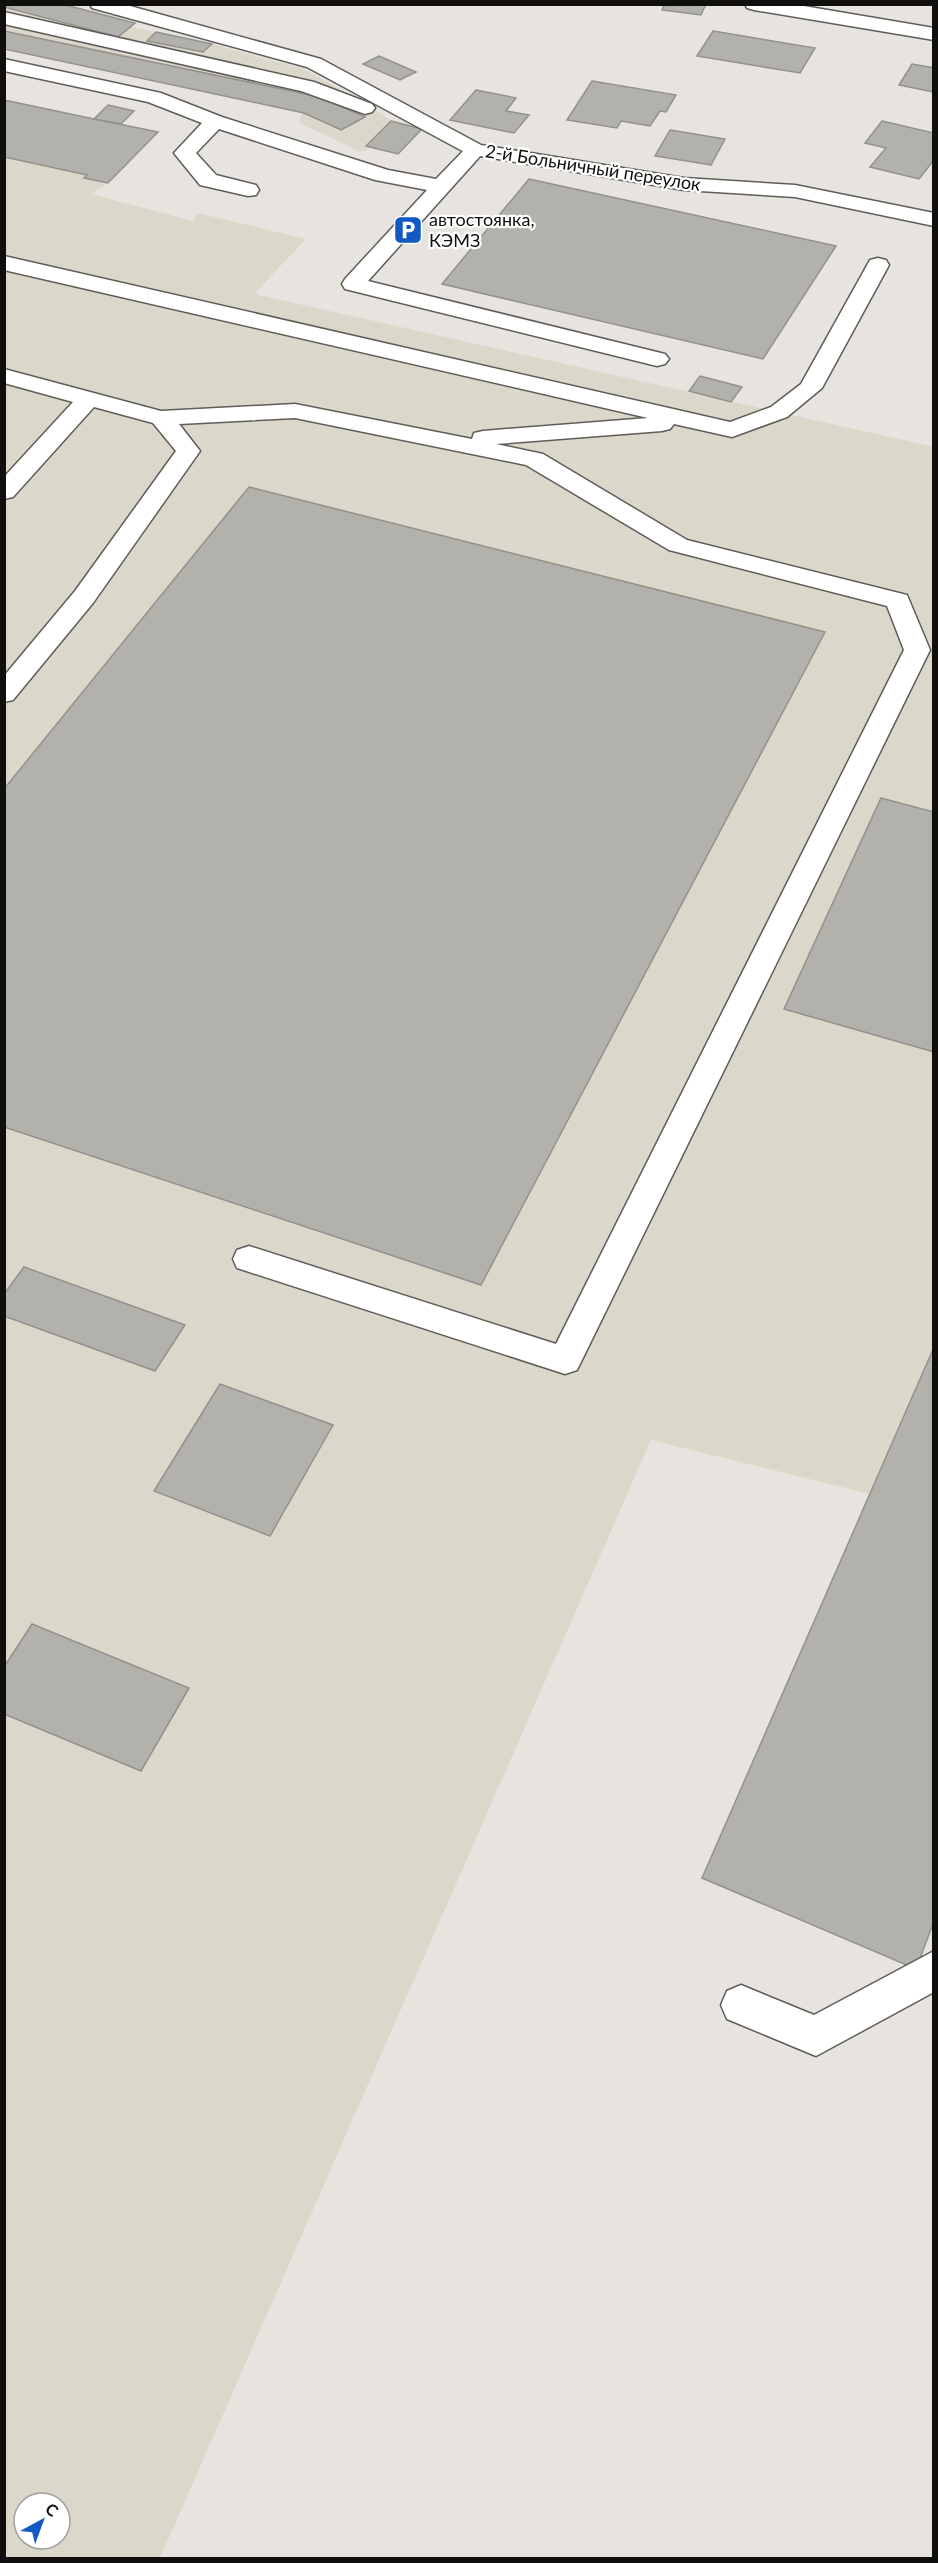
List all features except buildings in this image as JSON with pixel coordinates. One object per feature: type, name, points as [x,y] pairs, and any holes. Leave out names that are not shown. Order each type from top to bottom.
[{"type":"street","name":"2-й Больничный переулок","points":[[99,4],[314,63],[475,150],[684,184],[795,191],[933,220]]},
{"type":"street","points":[[754,4],[933,34]]},
{"type":"street","points":[[4,18],[307,86],[365,108]]},
{"type":"street","points":[[4,65],[154,97],[215,121],[383,175],[442,187]]},
{"type":"street","points":[[215,121],[185,153],[208,180],[248,189]]},
{"type":"street","points":[[475,150],[353,284],[657,359]]},
{"type":"street","points":[[4,263],[732,430],[779,412],[810,388],[878,265]]},
{"type":"street","points":[[4,376],[161,418],[295,411],[534,459],[678,545],[898,601],[917,650],[565,1360],[249,1259]]},
{"type":"street","points":[[4,492],[88,400]]},
{"type":"street","points":[[4,694],[84,597],[188,452],[161,418]]},
{"type":"street","points":[[444,441],[694,421]]},
{"type":"street","points":[[741,2005],[816,2036],[933,1970]]},
{"type":"shaded area","points":[[5,5],[62,5],[135,23],[132,27],[212,44],[304,69],[370,106],[391,121],[422,129],[360,152],[298,122],[303,112],[5,49]]},
{"type":"shaded area","points":[[5,157],[87,175],[85,178],[108,183],[91,194],[193,221],[197,213],[306,239],[254,294],[934,447],[933,1347],[870,1494],[651,1440],[160,2558],[5,2558]]},
{"type":"place","name":"автостоянка, КЭМЗ","points":[[408,230]]}]
